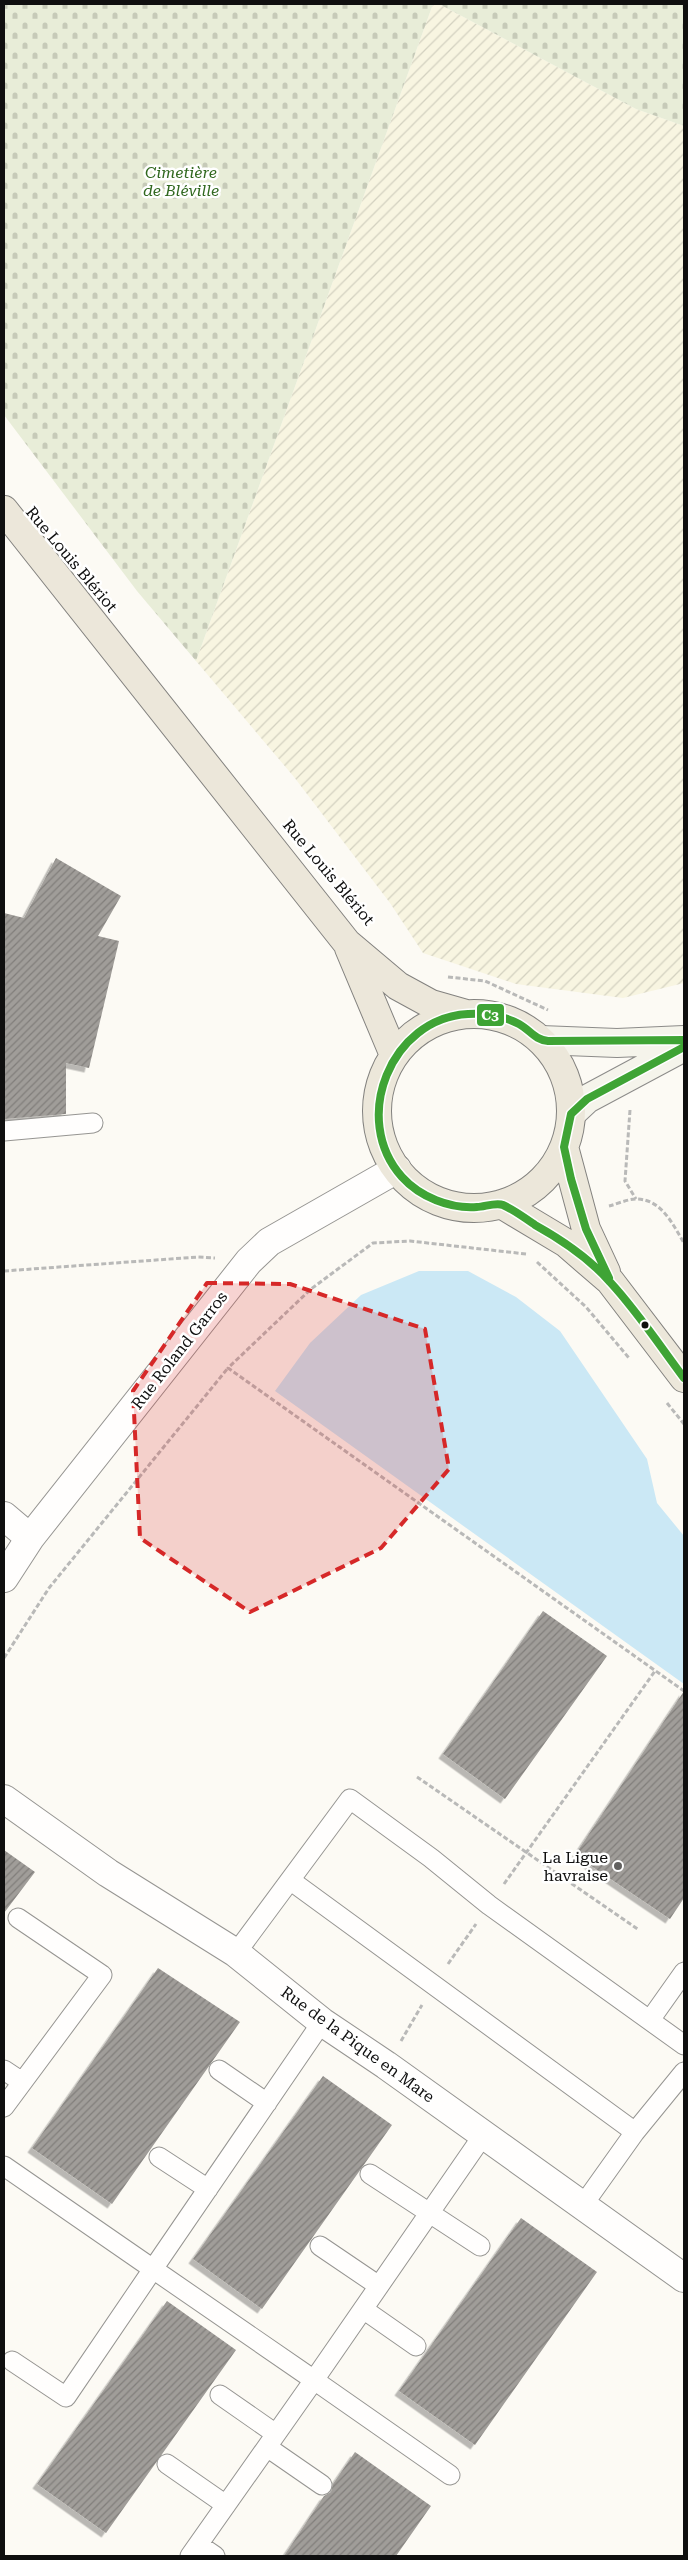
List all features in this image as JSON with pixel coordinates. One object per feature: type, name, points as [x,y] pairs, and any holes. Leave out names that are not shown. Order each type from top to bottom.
[{"type":"main road","name":"Rue Louis Blériot","points":[[4,510],[347,942],[398,986],[430,1004],[466,1014]]},
{"type":"main road","name":"Rue Louis Blériot","points":[[347,942],[394,1055]]},
{"type":"main road","points":[[466,1014],[493,1015],[518,1024],[541,1040],[558,1061],[569,1087],[571,1114],[569,1131],[564,1147],[554,1166],[539,1183],[521,1196],[501,1204],[479,1208],[455,1206],[433,1198],[413,1186],[397,1169],[382,1142],[377,1113],[381,1083],[394,1055],[415,1034],[439,1020],[466,1014]]},
{"type":"main road","points":[[541,1040],[617,1043],[684,1040]]},
{"type":"main road","points":[[571,1114],[587,1099],[625,1081],[684,1046]]},
{"type":"main road","points":[[564,1147],[570,1178],[583,1213],[586,1228],[610,1281]]},
{"type":"main road","points":[[501,1204],[566,1242],[610,1281],[684,1378]]},
{"type":"street","name":"Rue Roland Garros","points":[[4,1578],[30,1538],[249,1261],[269,1242],[397,1169]]},
{"type":"street","points":[[4,1516],[30,1538]]},
{"type":"street","name":"Rue de la Pique en Mare","points":[[4,1799],[108,1873],[236,1953],[322,2022],[484,2134],[684,2278]]},
{"type":"lane","points":[[4,1131],[93,1123]]},
{"type":"lane","points":[[236,1953],[350,1799],[431,1858],[488,1905],[684,2045]]},
{"type":"lane","points":[[290,1880],[635,2132]]},
{"type":"lane","points":[[4,2107],[102,1974],[18,1918]]},
{"type":"lane","points":[[650,2020],[684,1972]]},
{"type":"lane","points":[[12,2361],[66,2397],[322,2022]]},
{"type":"lane","points":[[4,2070],[22,2082]]},
{"type":"lane","points":[[219,2070],[267,2103]]},
{"type":"lane","points":[[583,2205],[635,2132],[684,2072]]},
{"type":"lane","points":[[215,2556],[195,2550],[484,2134]]},
{"type":"lane","points":[[159,2157],[208,2189]]},
{"type":"lane","points":[[4,2166],[450,2474]]},
{"type":"lane","points":[[370,2174],[480,2246]]},
{"type":"lane","points":[[320,2246],[378,2286]]},
{"type":"lane","points":[[363,2309],[416,2346]]},
{"type":"lane","points":[[220,2395],[322,2485]]},
{"type":"lane","points":[[167,2464],[226,2505]]},
{"type":"path","points":[[445,976],[485,981],[528,999],[553,1013]]},
{"type":"path","points":[[625,1081],[631,1100],[625,1181],[636,1199]]},
{"type":"path","points":[[603,1208],[636,1199],[649,1202],[665,1211],[684,1243]]},
{"type":"path","points":[[4,1658],[49,1588],[228,1368],[311,1289],[372,1243],[410,1241],[528,1254]]},
{"type":"path","points":[[4,1271],[198,1257],[249,1261]]},
{"type":"path","points":[[536,1261],[586,1308],[635,1366]]},
{"type":"path","points":[[228,1368],[684,1691]]},
{"type":"path","points":[[666,1402],[684,1424]]},
{"type":"path","points":[[386,2065],[433,1986],[488,1905],[655,1670]]},
{"type":"path","points":[[417,1777],[638,1930]]},
{"type":"highlighted area","points":[[207,1283],[290,1284],[425,1329],[449,1469],[381,1548],[250,1612],[140,1538],[133,1391]]},
{"type":"shaded area","points":[[433,4],[439,4],[636,109],[684,126],[684,983],[623,998],[516,984],[423,953],[390,903],[294,777],[196,661]]},
{"type":"green space","name":"Cimetière de Bléville","points":[[4,4],[433,4],[196,661],[137,591],[4,415]]},
{"type":"green space","points":[[439,4],[684,4],[684,126],[636,109]]},
{"type":"water","points":[[419,1271],[468,1271],[516,1297],[560,1331],[647,1459],[657,1503],[684,1536],[684,1684],[275,1391],[310,1343],[361,1295]]},
{"type":"building","points":[[56,858],[121,896],[98,936],[119,941],[89,1068],[66,1063],[66,1114],[4,1119],[4,913],[24,918]]},
{"type":"building","points":[[543,1611],[607,1656],[505,1799],[443,1754]]},
{"type":"building","points":[[684,1691],[684,1898],[670,1919],[575,1855]]},
{"type":"building","points":[[4,1850],[35,1872],[4,1913]]},
{"type":"building","points":[[158,1968],[240,2022],[112,2204],[32,2148]]},
{"type":"building","points":[[323,2076],[392,2125],[262,2309],[193,2259]]},
{"type":"building","points":[[521,2218],[597,2272],[475,2445],[399,2391]]},
{"type":"building","points":[[167,2301],[236,2350],[106,2533],[37,2484]]},
{"type":"building","points":[[355,2452],[431,2506],[396,2556],[284,2556],[324,2496],[331,2492],[333,2484]]},
{"type":"transit line","name":"C3","points":[[684,1040],[548,1041],[540,1039],[513,1021],[494,1016],[468,1014],[441,1020],[418,1033],[400,1052],[387,1075],[380,1101],[380,1128],[387,1154],[402,1177],[409,1184],[427,1196],[446,1204],[467,1207],[503,1205],[575,1250],[602,1273],[620,1293],[684,1378]]},
{"type":"transit line","name":"C3","points":[[609,1278],[586,1229],[571,1179],[564,1147],[571,1114],[587,1099],[684,1047]]},
{"type":"place","name":"La Ligue havraise","points":[[618,1866]]}]
